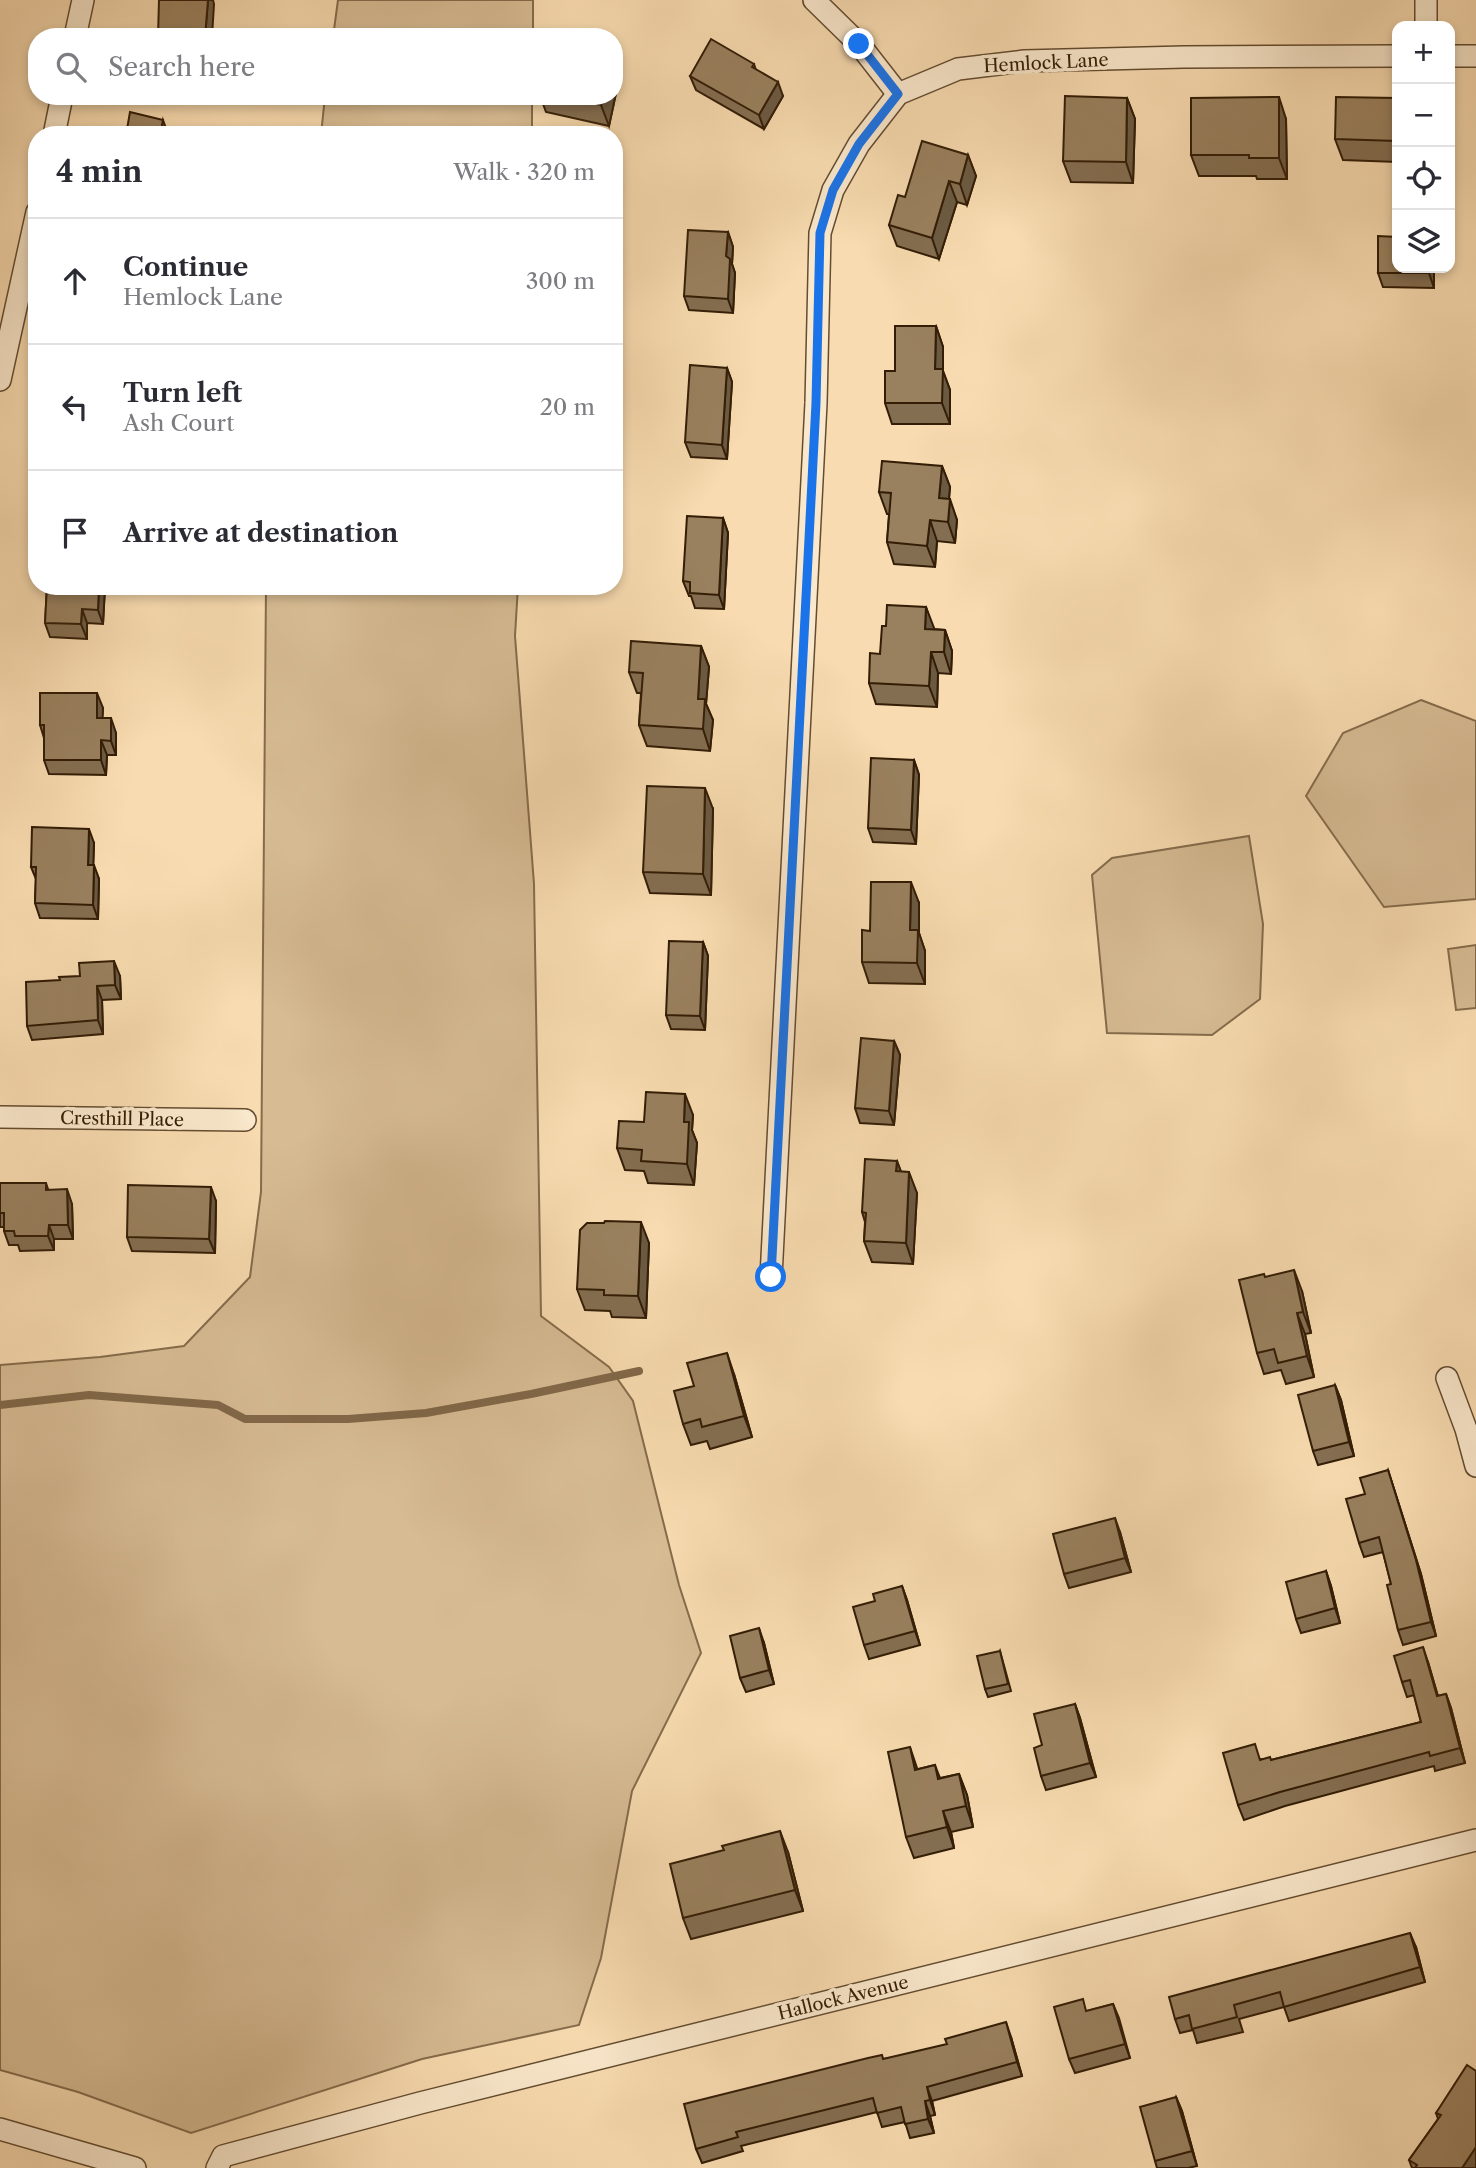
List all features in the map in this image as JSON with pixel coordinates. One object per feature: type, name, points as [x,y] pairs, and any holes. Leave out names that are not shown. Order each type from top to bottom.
[{"type":"street","points":[[77,28],[83,0]]},
{"type":"street","points":[[814,0],[859,44],[898,94]]},
{"type":"street","points":[[1426,0],[1426,21]]},
{"type":"street","name":"Hemlock Lane","points":[[771,1277],[816,403],[820,233],[833,190],[859,144],[898,94],[958,69],[1024,61],[1392,56]]},
{"type":"street","points":[[1455,56],[1476,56]]},
{"type":"street","points":[[56,126],[60,105]]},
{"type":"street","points":[[0,380],[28,253]]},
{"type":"street","name":"Cresthill Place","points":[[0,1117],[244,1121]]},
{"type":"street","points":[[1447,1378],[1476,1466]]},
{"type":"street","name":"Hallock Avenue","points":[[217,2168],[223,2156],[420,2103],[1476,1840]]},
{"type":"street","points":[[0,2129],[135,2168]]},
{"type":"shaded area","points":[[338,0],[533,0],[533,28],[334,28]]},
{"type":"shaded area","points":[[324,105],[532,105],[532,126],[322,126]]},
{"type":"shaded area","points":[[266,595],[517,595],[515,636],[534,884],[541,1316],[609,1367],[633,1401],[679,1585],[701,1653],[632,1791],[601,1958],[579,2025],[422,2059],[191,2133],[78,2092],[0,2070],[0,1365],[100,1357],[184,1346],[250,1277],[261,1192]]},
{"type":"shaded area","points":[[1421,700],[1476,721],[1476,899],[1384,907],[1306,796],[1343,733]]},
{"type":"shaded area","points":[[1249,836],[1263,924],[1260,999],[1212,1035],[1107,1033],[1092,875],[1112,858]]},
{"type":"shaded area","points":[[1476,945],[1476,1008],[1456,1010],[1448,949]]},
{"type":"building","points":[[159,0],[208,0],[206,28],[158,28]]},
{"type":"building","points":[[711,39],[754,64],[752,67],[778,82],[759,115],[690,76]]},
{"type":"building","points":[[1065,96],[1127,98],[1126,162],[1063,161]]},
{"type":"building","points":[[1279,97],[1279,158],[1191,155],[1191,98]]},
{"type":"building","points":[[1336,97],[1392,98],[1392,141],[1335,139]]},
{"type":"building","points":[[130,112],[163,120],[162,126],[128,126]]},
{"type":"building","points":[[922,141],[968,155],[960,184],[949,181],[932,238],[889,225],[898,195],[905,197]]},
{"type":"building","points":[[688,230],[728,232],[728,299],[684,296]]},
{"type":"building","points":[[1378,236],[1392,237],[1392,273],[1378,273]]},
{"type":"building","points":[[895,326],[936,326],[935,369],[943,369],[942,403],[885,403],[885,371],[895,371]]},
{"type":"building","points":[[690,365],[727,368],[722,445],[685,442]]},
{"type":"building","points":[[882,461],[942,466],[939,498],[950,499],[948,522],[930,520],[927,546],[887,542],[891,493],[879,492]]},
{"type":"building","points":[[687,516],[723,518],[719,595],[690,593],[690,582],[683,581]]},
{"type":"building","points":[[47,595],[99,595],[98,610],[82,609],[81,624],[45,623]]},
{"type":"building","points":[[887,605],[926,607],[925,629],[945,630],[944,652],[931,652],[929,686],[869,683],[870,653],[880,654]]},
{"type":"building","points":[[631,641],[701,646],[698,699],[705,699],[703,729],[639,725],[643,673],[629,672]]},
{"type":"building","points":[[40,693],[97,693],[97,718],[111,718],[111,741],[101,740],[101,760],[44,760]]},
{"type":"building","points":[[871,758],[914,760],[911,830],[868,828]]},
{"type":"building","points":[[647,786],[705,788],[703,874],[643,872]]},
{"type":"building","points":[[32,827],[89,829],[88,865],[94,865],[93,905],[35,903],[36,867],[31,867]]},
{"type":"building","points":[[871,882],[911,882],[910,930],[918,930],[917,963],[862,962],[862,930],[870,931]]},
{"type":"building","points":[[669,941],[703,942],[700,1016],[666,1015]]},
{"type":"building","points":[[114,961],[115,985],[97,986],[98,1020],[27,1026],[26,982],[80,976],[79,963]]},
{"type":"building","points":[[861,1038],[894,1041],[889,1111],[855,1108]]},
{"type":"building","points":[[646,1092],[685,1094],[684,1122],[689,1122],[687,1164],[641,1161],[642,1150],[617,1148],[619,1121],[644,1122]]},
{"type":"building","points":[[865,1159],[897,1161],[896,1171],[909,1172],[906,1243],[864,1241],[866,1213],[862,1212]]},
{"type":"building","points":[[0,1183],[46,1183],[46,1190],[67,1189],[68,1225],[49,1225],[48,1236],[15,1236],[14,1231],[4,1231],[4,1213],[0,1213]]},
{"type":"building","points":[[128,1185],[211,1187],[209,1239],[127,1237]]},
{"type":"building","points":[[641,1222],[638,1296],[604,1295],[604,1290],[577,1289],[580,1230],[587,1223]]},
{"type":"building","points":[[1294,1270],[1303,1312],[1297,1313],[1307,1356],[1278,1363],[1274,1349],[1257,1353],[1239,1280]]},
{"type":"building","points":[[727,1353],[744,1416],[702,1427],[700,1419],[683,1424],[674,1391],[694,1386],[687,1363]]},
{"type":"building","points":[[1335,1385],[1349,1442],[1313,1451],[1298,1395]]},
{"type":"building","points":[[1388,1470],[1416,1560],[1431,1622],[1398,1630],[1387,1585],[1391,1584],[1379,1537],[1359,1543],[1346,1499],[1365,1494],[1360,1478]]},
{"type":"building","points":[[1115,1518],[1125,1558],[1064,1574],[1053,1534]]},
{"type":"building","points":[[1326,1571],[1335,1608],[1296,1619],[1286,1582]]},
{"type":"building","points":[[902,1586],[915,1631],[864,1645],[853,1607],[875,1601],[873,1594]]},
{"type":"building","points":[[759,1628],[769,1670],[740,1678],[730,1636]]},
{"type":"building","points":[[1423,1647],[1437,1696],[1446,1694],[1460,1748],[1430,1756],[1429,1752],[1238,1805],[1223,1753],[1255,1744],[1260,1760],[1270,1757],[1271,1760],[1421,1722],[1410,1680],[1402,1682],[1394,1656]]},
{"type":"building","points":[[1000,1651],[1008,1684],[985,1689],[977,1656]]},
{"type":"building","points":[[1075,1704],[1090,1763],[1041,1776],[1034,1748],[1042,1745],[1034,1714]]},
{"type":"building","points":[[910,1747],[915,1770],[935,1765],[938,1779],[959,1774],[966,1806],[943,1811],[947,1827],[906,1837],[888,1752]]},
{"type":"building","points":[[780,1831],[795,1890],[683,1918],[670,1864],[724,1850],[722,1846]]},
{"type":"building","points":[[1410,1933],[1420,1967],[1284,2007],[1280,1992],[1234,2005],[1237,2017],[1192,2029],[1189,2015],[1175,2019],[1169,1997]]},
{"type":"building","points":[[1083,1999],[1086,2011],[1113,2004],[1125,2044],[1069,2059],[1054,2007]]},
{"type":"building","points":[[1006,2022],[1017,2062],[927,2087],[930,2100],[925,2101],[928,2119],[905,2124],[901,2107],[877,2113],[873,2098],[736,2132],[738,2137],[696,2149],[684,2104],[868,2058],[882,2055],[883,2059],[947,2044],[945,2039]]},
{"type":"building","points":[[1467,2065],[1476,2071],[1476,2147],[1462,2168],[1415,2168],[1417,2165],[1409,2160],[1441,2115],[1436,2113]]},
{"type":"building","points":[[1176,2097],[1192,2151],[1155,2161],[1140,2107]]},
{"type":"waterway","points":[[0,1405],[89,1395],[218,1405],[245,1419],[348,1419],[426,1413],[639,1371]]},
{"type":"route","points":[[771,1277],[816,403],[820,233],[833,190],[859,144],[898,94],[859,44]]}]
